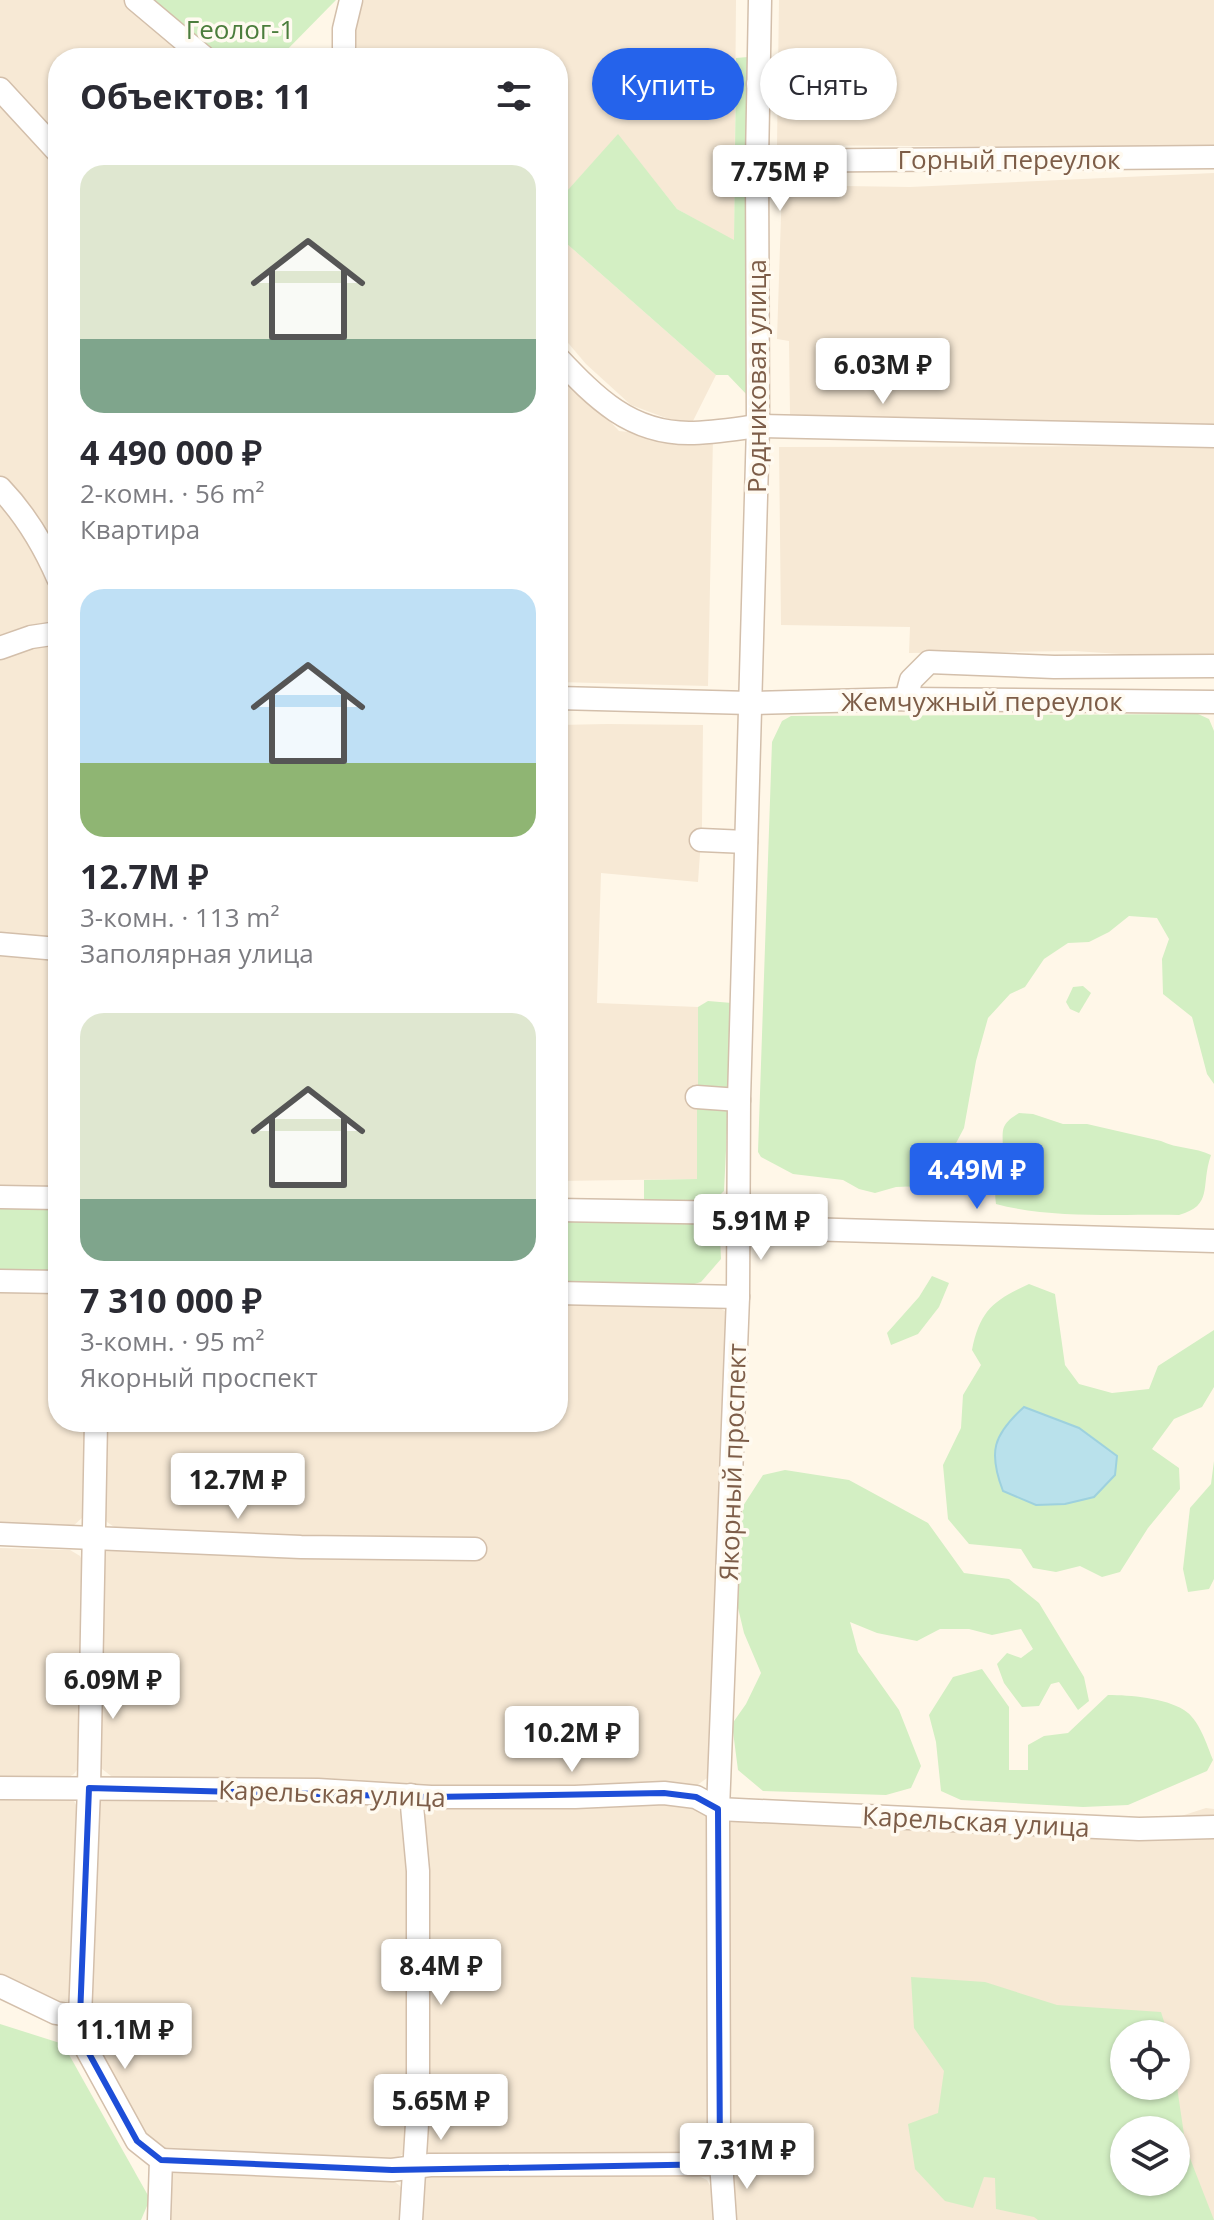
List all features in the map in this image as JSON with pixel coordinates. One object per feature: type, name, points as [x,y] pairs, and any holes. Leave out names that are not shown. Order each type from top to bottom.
[{"type":"street","points":[[136,0],[193,48]]},
{"type":"street","points":[[344,48],[344,29],[351,0]]},
{"type":"street","name":"Родниковая улица","points":[[750,703],[758,426],[760,0]]},
{"type":"street","points":[[0,89],[48,141]]},
{"type":"street","name":"Горный переулок","points":[[757,161],[1214,157]]},
{"type":"street","points":[[568,369],[589,391],[622,416],[653,428],[688,433],[758,426],[1214,436]]},
{"type":"street","points":[[0,488],[48,556]]},
{"type":"street","points":[[0,648],[48,634]]},
{"type":"street","points":[[906,699],[911,680],[929,662],[1054,667],[1214,666]]},
{"type":"street","name":"Жемчужный переулок","points":[[568,698],[750,703],[906,699],[1214,702]]},
{"type":"street","name":"Якорный проспект","points":[[725,2220],[720,2164],[718,1809],[738,1297],[739,1100],[750,703]]},
{"type":"street","points":[[701,840],[746,842]]},
{"type":"street","points":[[0,944],[48,948]]},
{"type":"street","points":[[697,1097],[739,1100]]},
{"type":"street","points":[[0,1197],[48,1198]]},
{"type":"street","points":[[568,1211],[1214,1241]]},
{"type":"street","points":[[0,1281],[48,1282]]},
{"type":"street","points":[[568,1293],[738,1297]]},
{"type":"street","points":[[96,1432],[89,1788],[80,2017],[86,2048],[137,2141],[161,2160],[392,2170],[430,2165],[720,2164]]},
{"type":"street","points":[[0,1534],[301,1547],[475,1549]]},
{"type":"street","name":"Карельская улица","points":[[0,1788],[318,1790],[411,1795],[575,1797],[664,1793],[696,1797],[718,1809],[1139,1829],[1214,1827]]},
{"type":"street","points":[[411,1795],[418,1871],[418,2108],[411,2220]]},
{"type":"street","points":[[0,1986],[56,2013],[80,2017]]},
{"type":"street","points":[[159,2220],[161,2160]]},
{"type":"highlighted area","points":[[89,1788],[431,1797],[664,1793],[696,1797],[718,1809],[720,2164],[392,2170],[161,2160],[137,2141],[86,2048],[80,2017]]},
{"type":"shaded area","points":[[0,0],[129,0],[187,48],[48,48],[48,131],[0,79]]},
{"type":"shaded area","points":[[364,0],[736,0],[736,48],[592,48],[592,120],[735,120],[734,241],[677,209],[618,135],[568,190],[568,48],[357,48],[353,24]]},
{"type":"shaded area","points":[[779,0],[1214,0],[1214,148],[777,145],[777,120],[897,120],[897,48],[778,48]]},
{"type":"shaded area","points":[[0,101],[48,154],[48,550],[0,481]]},
{"type":"shaded area","points":[[1214,173],[1214,428],[790,415],[789,341],[777,339],[782,185],[910,187]]},
{"type":"shaded area","points":[[568,245],[716,375],[690,427],[631,405],[586,364],[568,343]]},
{"type":"shaded area","points":[[568,377],[619,431],[686,438],[713,437],[708,686],[568,682]]},
{"type":"shaded area","points":[[1214,446],[1214,660],[1074,651],[909,653],[910,627],[781,625],[779,447]]},
{"type":"shaded area","points":[[0,494],[40,550],[48,569],[48,631],[0,643]]},
{"type":"shaded area","points":[[48,642],[48,942],[0,939],[0,654]]},
{"type":"shaded area","points":[[568,725],[703,725],[698,882],[601,873],[597,1003],[698,1007],[698,1179],[568,1181]]},
{"type":"shaded area","points":[[0,948],[48,952],[48,1191],[0,1190]]},
{"type":"shaded area","points":[[0,1289],[48,1290],[48,1432],[87,1432],[85,1515],[72,1527],[0,1525]]},
{"type":"shaded area","points":[[568,1300],[710,1303],[725,1311],[730,1324],[714,1773],[689,1791],[577,1792],[115,1779],[102,1769],[96,1756],[99,1557],[106,1549],[293,1539],[117,1529],[107,1522],[100,1508],[102,1432],[568,1432]]},
{"type":"shaded area","points":[[0,1548],[70,1550],[80,1556],[85,1568],[81,1764],[74,1774],[63,1780],[0,1780]]},
{"type":"shaded area","points":[[0,1795],[65,1796],[74,1801],[80,1812],[70,2009],[0,1980]]},
{"type":"shaded area","points":[[113,1796],[385,1800],[407,1817],[412,1870],[406,2152],[391,2162],[165,2153],[143,2135],[90,2043],[93,1811],[101,1800]]},
{"type":"shaded area","points":[[689,1801],[713,1823],[710,2133],[702,2147],[686,2157],[435,2159],[422,2147],[419,1813],[430,1803]]},
{"type":"shaded area","points":[[1206,1808],[1214,1809],[1214,2220],[732,2220],[727,2134],[729,1825],[734,1812],[1147,1827]]},
{"type":"shaded area","points":[[177,2166],[389,2177],[405,2195],[404,2220],[165,2220],[167,2174]]},
{"type":"shaded area","points":[[434,2170],[686,2170],[707,2180],[718,2200],[718,2220],[418,2220],[418,2189]]},
{"type":"green space","name":"Геолог-1","points":[[143,0],[336,0],[289,48],[202,48]]},
{"type":"green space","points":[[744,57],[748,57],[748,396],[728,375],[716,375],[568,245],[568,190],[618,134],[677,209],[734,240],[735,120],[744,120]]},
{"type":"green space","points":[[1198,714],[1209,719],[1214,731],[1214,1084],[1207,1074],[1192,1017],[1163,994],[1162,959],[1169,939],[1157,918],[1129,916],[1109,932],[1089,942],[1068,943],[1044,959],[1025,987],[1010,994],[988,1018],[976,1061],[964,1128],[938,1177],[922,1186],[896,1187],[875,1193],[843,1180],[793,1174],[761,1157],[758,1152],[772,742],[782,721],[791,716]]},
{"type":"green space","points":[[1083,986],[1091,993],[1079,1013],[1070,1009],[1066,1002],[1073,987]]},
{"type":"green space","points":[[708,1001],[732,1003],[730,1092],[698,1090],[698,1007]]},
{"type":"green space","points":[[697,1106],[728,1110],[724,1191],[698,1204],[644,1203],[644,1180],[697,1179]]},
{"type":"green space","points":[[1019,1113],[1033,1114],[1063,1124],[1087,1124],[1211,1155],[1202,1200],[1190,1211],[1179,1215],[1063,1214],[996,1204],[1003,1130],[1008,1121]]},
{"type":"green space","points":[[0,1206],[48,1206],[48,1271],[0,1271]]},
{"type":"green space","points":[[568,1217],[699,1221],[708,1224],[720,1235],[721,1259],[701,1282],[691,1285],[568,1284]]},
{"type":"green space","points":[[932,1276],[949,1283],[939,1307],[918,1334],[891,1345],[887,1333],[919,1297]]},
{"type":"green space","points":[[1029,1284],[1055,1294],[1065,1365],[1079,1384],[1112,1393],[1149,1389],[1158,1366],[1214,1330],[1214,1387],[1202,1407],[1174,1419],[1152,1449],[1179,1468],[1180,1489],[1148,1528],[1120,1572],[1102,1577],[1080,1566],[1056,1572],[1033,1568],[1021,1549],[969,1544],[948,1519],[943,1465],[961,1428],[963,1395],[981,1365],[972,1350],[975,1336],[990,1308],[1006,1295]]},
{"type":"green space","points":[[1214,1461],[1214,1579],[1209,1589],[1188,1592],[1183,1569],[1190,1508],[1211,1484]]},
{"type":"green space","points":[[785,1470],[849,1480],[928,1523],[964,1573],[1009,1579],[1039,1603],[1084,1677],[1089,1701],[1078,1710],[1059,1682],[1051,1684],[1039,1706],[1022,1707],[1004,1683],[997,1664],[1007,1653],[1021,1658],[1033,1649],[1021,1629],[992,1635],[969,1629],[940,1629],[917,1641],[877,1633],[850,1622],[858,1652],[899,1710],[921,1766],[911,1788],[886,1795],[763,1791],[738,1770],[732,1724],[761,1673],[744,1633],[734,1591],[743,1506],[763,1475]]},
{"type":"green space","points":[[982,1669],[1009,1707],[1009,1770],[1028,1770],[1028,1745],[1044,1736],[1068,1733],[1108,1695],[1157,1700],[1184,1710],[1198,1726],[1213,1760],[1207,1771],[1128,1805],[1083,1807],[961,1800],[941,1791],[936,1742],[929,1715],[953,1677]]},
{"type":"green space","points":[[911,1977],[985,1982],[1057,2005],[1161,2012],[1164,2020],[1110,2020],[1110,2100],[1179,2100],[1181,2116],[1110,2116],[1110,2196],[1190,2196],[1190,2158],[1214,2220],[1038,2220],[996,2209],[995,2178],[984,2177],[973,2208],[945,2201],[915,2169],[908,2124],[938,2113],[944,2071],[914,2028]]},
{"type":"green space","points":[[0,2024],[63,2044],[150,2199],[141,2220],[0,2220]]},
{"type":"water","points":[[1024,1407],[1079,1428],[1117,1456],[1115,1475],[1094,1497],[1065,1504],[1036,1505],[1003,1491],[996,1465],[996,1445],[1006,1426]]}]
